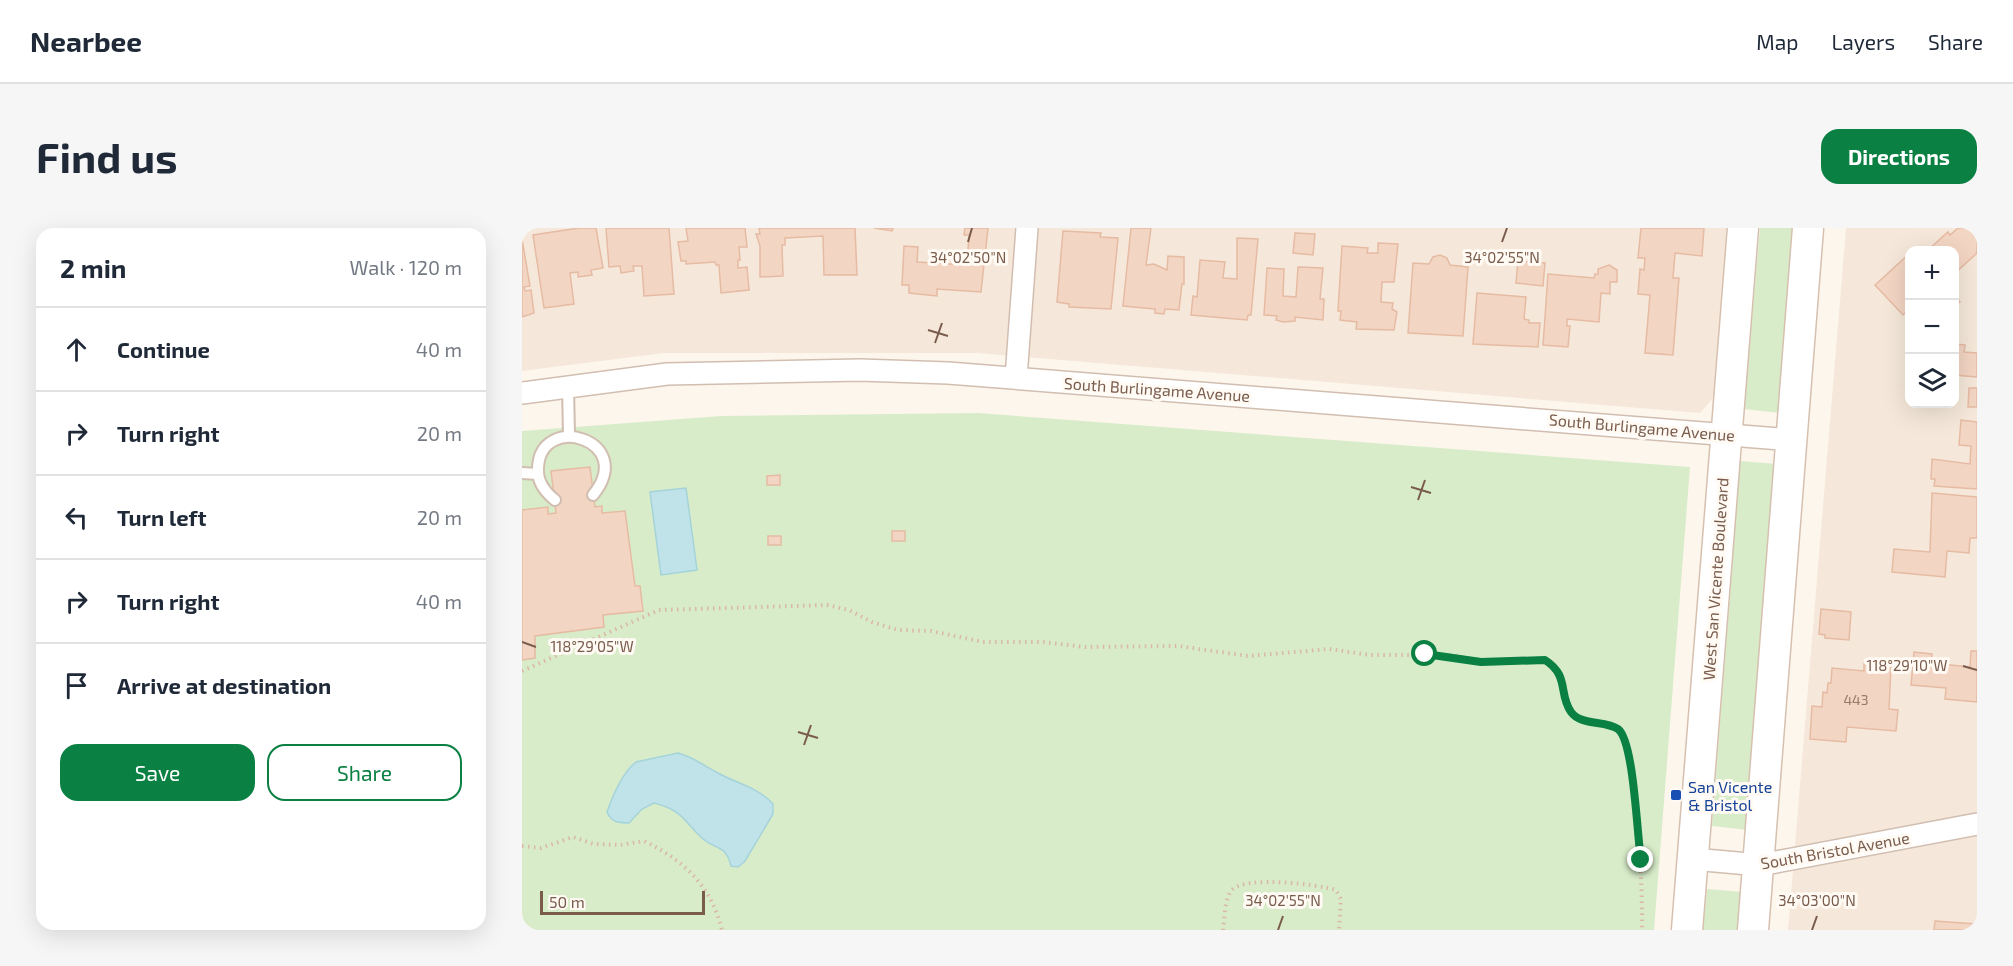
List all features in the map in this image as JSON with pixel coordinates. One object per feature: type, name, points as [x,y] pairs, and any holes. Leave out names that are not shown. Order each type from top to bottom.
[{"type":"main road","name":"West San Vicente Boulevard","points":[[1687,930],[1743,228]]},
{"type":"main road","points":[[1754,930],[1808,228]]},
{"type":"street","points":[[1016,378],[1027,228]]},
{"type":"street","name":"South Burlingame Avenue","points":[[522,393],[667,374],[860,370],[1016,378],[1792,440]]},
{"type":"street","name":"South Bristol Avenue","points":[[1693,858],[1760,865],[1977,824]]},
{"type":"lane","points":[[568,386],[569,436]]},
{"type":"lane","points":[[555,500],[543,489],[538,474],[540,456],[547,446],[557,439],[569,436],[587,440],[602,455],[604,476],[593,495]]},
{"type":"lane","points":[[522,473],[538,474]]},
{"type":"path","points":[[522,671],[659,610],[827,605],[849,610],[872,622],[898,630],[930,631],[983,642],[1043,642],[1085,647],[1178,646],[1248,656],[1329,649],[1370,655],[1453,656],[1481,662],[1545,660],[1560,674],[1569,711],[1575,717],[1612,726],[1622,734],[1629,757],[1641,860],[1642,930]]},
{"type":"path","points":[[522,846],[541,849],[573,837],[594,844],[620,845],[644,841],[686,866],[716,907],[722,930]]},
{"type":"path","points":[[1223,930],[1227,899],[1231,890],[1243,883],[1270,883],[1336,890],[1341,899],[1339,930]]},
{"type":"shaded area","points":[[522,228],[1727,228],[1714,397],[1700,413],[977,353],[664,353],[522,371]]},
{"type":"shaded area","points":[[1846,228],[1977,228],[1977,930],[1788,930]]},
{"type":"green space","points":[[1760,228],[1795,228],[1781,413],[1744,409]]},
{"type":"green space","points":[[978,413],[1690,467],[1654,930],[522,930],[522,431],[721,416]]},
{"type":"green space","points":[[1740,461],[1777,464],[1748,830],[1712,826]]},
{"type":"green space","points":[[1707,889],[1743,892],[1740,930],[1703,930]]},
{"type":"water","points":[[686,488],[697,570],[661,575],[650,492]]},
{"type":"water","points":[[678,753],[753,789],[773,804],[773,814],[745,861],[738,867],[731,866],[723,851],[702,838],[671,809],[654,803],[642,809],[629,823],[615,821],[607,812],[618,785],[636,762]]},
{"type":"building","points":[[579,228],[596,228],[603,268],[591,270],[592,275],[578,277],[578,272],[570,273],[574,304],[544,308],[533,235]]},
{"type":"building","points":[[606,228],[669,228],[674,294],[644,296],[642,266],[633,266],[634,271],[621,273],[620,266],[609,267]]},
{"type":"building","points":[[686,228],[745,228],[747,247],[739,247],[738,268],[747,267],[749,290],[721,293],[719,265],[715,262],[686,264],[686,261],[681,261],[678,242],[688,241]]},
{"type":"building","points":[[759,228],[855,228],[857,275],[824,275],[823,236],[785,238],[785,245],[782,245],[783,276],[760,277],[760,246],[756,234],[760,234]]},
{"type":"building","points":[[874,228],[893,228],[892,231]]},
{"type":"building","points":[[965,228],[988,228],[981,292],[937,289],[937,296],[909,293],[909,285],[902,285],[904,246],[918,247],[917,262],[967,265],[969,235],[964,235]]},
{"type":"building","points":[[1131,228],[1151,228],[1146,265],[1154,264],[1167,270],[1168,256],[1184,257],[1184,284],[1182,284],[1179,310],[1165,309],[1164,314],[1155,313],[1155,309],[1123,306]]},
{"type":"building","points":[[1641,228],[1704,228],[1702,256],[1675,253],[1673,278],[1679,278],[1673,355],[1645,353],[1650,295],[1638,294],[1640,269],[1644,270],[1645,258],[1638,258]]},
{"type":"building","points":[[1958,228],[1971,228],[1977,234],[1977,253],[1959,269],[1959,246],[1932,246],[1948,232],[1950,235]]},
{"type":"building","points":[[1063,231],[1101,233],[1100,237],[1118,238],[1111,309],[1069,307],[1069,304],[1057,302]]},
{"type":"building","points":[[1295,233],[1315,234],[1313,255],[1293,253]]},
{"type":"building","points":[[1237,238],[1258,239],[1251,315],[1248,315],[1247,320],[1191,315],[1193,296],[1197,297],[1200,260],[1225,262],[1223,278],[1237,279]]},
{"type":"building","points":[[522,239],[530,286],[524,287],[525,291],[531,290],[534,313],[522,317]]},
{"type":"building","points":[[1378,243],[1398,244],[1394,282],[1382,282],[1381,302],[1393,303],[1392,309],[1397,312],[1394,330],[1356,329],[1357,322],[1340,320],[1341,311],[1338,311],[1342,246],[1368,248],[1367,253],[1378,253]]},
{"type":"building","points":[[1440,255],[1447,258],[1450,265],[1468,267],[1463,336],[1408,333],[1413,263],[1429,264],[1433,257]]},
{"type":"building","points":[[1905,258],[1905,313],[1903,315],[1875,285]]},
{"type":"building","points":[[1518,261],[1545,263],[1543,286],[1516,283]]},
{"type":"building","points":[[1609,265],[1617,270],[1617,282],[1610,282],[1610,294],[1601,293],[1599,322],[1567,319],[1567,326],[1570,326],[1568,347],[1543,345],[1548,274],[1594,278],[1595,274],[1598,274],[1598,269]]},
{"type":"building","points":[[1298,267],[1323,268],[1320,299],[1324,299],[1323,320],[1295,317],[1295,321],[1283,322],[1276,320],[1277,316],[1264,315],[1267,268],[1284,269],[1283,296],[1296,297]]},
{"type":"building","points":[[1477,293],[1526,297],[1524,319],[1529,320],[1529,323],[1540,323],[1538,347],[1473,344]]},
{"type":"building","points":[[1959,344],[1965,345],[1964,352],[1977,353],[1977,377],[1959,375]]},
{"type":"building","points":[[1969,388],[1977,388],[1977,407],[1968,407]]},
{"type":"building","points":[[1961,420],[1977,422],[1977,489],[1934,486],[1935,479],[1931,479],[1932,459],[1970,464],[1971,446],[1959,445]]},
{"type":"building","points":[[590,467],[595,507],[602,506],[602,513],[625,511],[635,586],[640,586],[643,611],[603,615],[604,627],[535,636],[535,658],[522,660],[522,510],[548,507],[548,514],[556,513],[551,471]]},
{"type":"building","points":[[780,475],[780,485],[767,485],[767,476]]},
{"type":"building","points":[[1932,493],[1977,497],[1977,538],[1970,538],[1969,553],[1947,551],[1945,577],[1892,572],[1894,549],[1930,552]]},
{"type":"building","points":[[892,531],[905,531],[905,541],[892,541]]},
{"type":"building","points":[[768,536],[781,536],[781,545],[768,545]]},
{"type":"building","points":[[1821,609],[1851,612],[1849,640],[1825,638],[1825,635],[1819,634]]},
{"type":"building","points":[[1971,651],[1977,651],[1977,702],[1945,699],[1946,688],[1911,685],[1914,652],[1932,654],[1931,663],[1970,667]]},
{"type":"building","points":[[1879,660],[1887,661],[1891,665],[1889,709],[1898,710],[1896,731],[1847,727],[1846,742],[1810,739],[1812,706],[1822,707],[1823,692],[1827,693],[1828,683],[1831,683],[1832,668],[1864,671],[1864,664],[1875,664]]},
{"type":"building","points":[[1935,921],[1977,924],[1977,930],[1934,930]]},
{"type":"place","name":"San Vicente & Bristol","points":[[1676,795]]},
{"type":"route","points":[[1425,654],[1453,656],[1481,662],[1545,660],[1554,666],[1560,674],[1569,711],[1575,717],[1612,726],[1622,734],[1629,757],[1634,788],[1636,835],[1641,860]]}]
